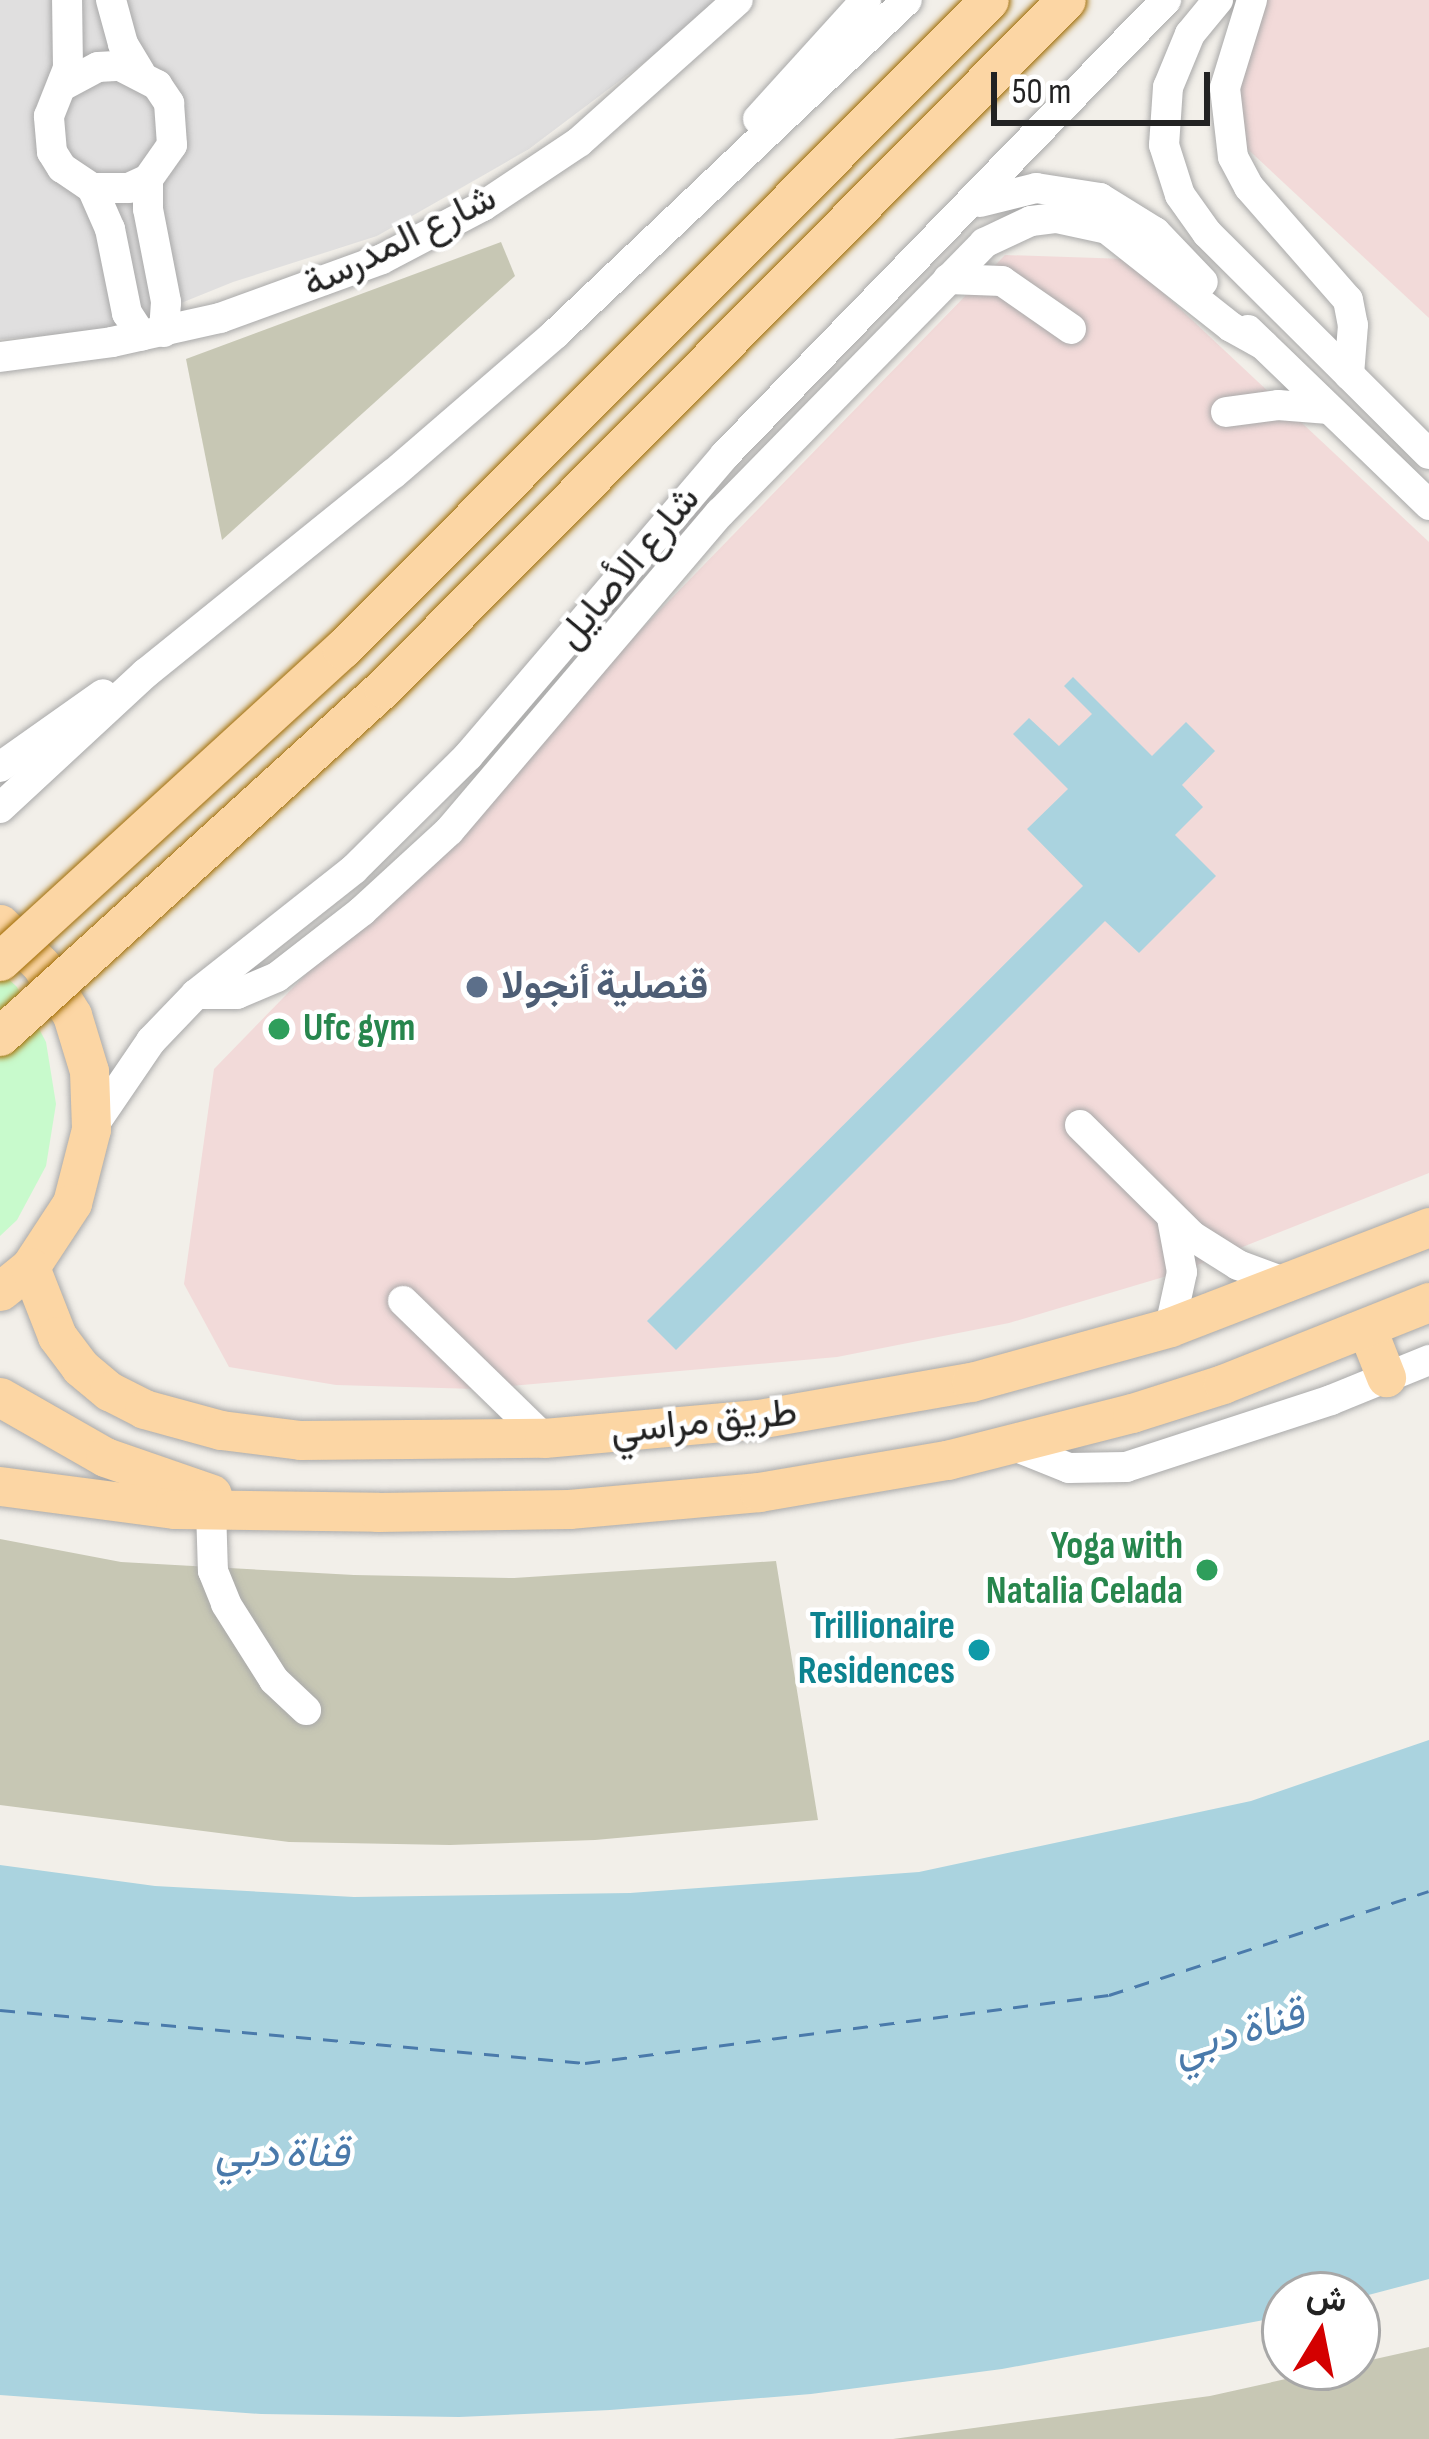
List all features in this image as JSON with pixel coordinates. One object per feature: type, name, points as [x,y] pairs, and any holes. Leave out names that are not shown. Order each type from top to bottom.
[{"type":"main road","points":[[0,961],[342,649],[989,0]]},
{"type":"main road","name":"شارع الأصايل","points":[[0,1036],[383,688],[1066,0]]},
{"type":"main road","points":[[0,924],[41,965],[72,1015],[88,1071],[91,1129],[72,1203],[15,1279]]},
{"type":"main road","name":"طريق مراسي","points":[[15,1279],[80,1367],[110,1391],[144,1409],[221,1430],[300,1440],[544,1438],[758,1419],[865,1403],[1075,1357],[1289,1284],[1429,1227]]},
{"type":"main road","name":"طريق مراسي","points":[[283,1507],[473,1512],[664,1502],[853,1478],[1012,1444],[1222,1384],[1429,1302]]},
{"type":"main road","points":[[1367,1329],[1386,1377]]},
{"type":"main road","points":[[0,1397],[64,1436],[148,1475],[283,1507]]},
{"type":"main road","points":[[0,1486],[122,1505],[283,1507]]},
{"type":"street","points":[[67,0],[66,84],[49,116],[48,134],[62,168],[92,188],[129,188],[148,179],[172,145],[173,124],[157,85],[140,72],[123,44],[111,0]]},
{"type":"street","name":"شارع المدرسة","points":[[0,356],[153,334],[328,281],[484,206],[624,106],[738,0]]},
{"type":"street","points":[[712,190],[763,112],[866,0]]},
{"type":"street","points":[[0,808],[146,673],[491,391],[712,190],[907,0]]},
{"type":"street","name":"شارع الأصايل","points":[[91,1129],[128,1068],[196,994],[336,885],[469,756],[694,490],[1166,0]]},
{"type":"street","points":[[1252,0],[1225,88],[1234,157],[1249,187],[1348,300],[1353,326],[1348,375]]},
{"type":"street","points":[[1047,125],[1094,94],[1161,33],[1215,2]]},
{"type":"street","points":[[1215,2],[1190,34],[1168,87],[1164,145],[1174,182],[1208,233],[1429,454]]},
{"type":"street","points":[[66,84],[98,67],[140,72]]},
{"type":"street","points":[[92,188],[116,248],[128,313],[153,334],[166,302],[153,239],[148,179]]},
{"type":"street","points":[[973,204],[1036,188],[1100,198],[1155,232],[1262,345],[1429,506]]},
{"type":"street","points":[[196,994],[237,994],[302,960],[436,842],[720,513],[984,243],[1006,229],[1057,218],[1082,221],[1130,242],[1216,315],[1262,345]]},
{"type":"street","points":[[116,248],[153,239]]},
{"type":"street","points":[[948,279],[1002,281],[1071,329]]},
{"type":"street","points":[[1226,412],[1278,405],[1329,409]]},
{"type":"street","points":[[0,766],[58,722],[146,673]]},
{"type":"street","points":[[469,756],[494,780]]},
{"type":"street","points":[[1080,1125],[1172,1218],[1226,1259],[1289,1284]]},
{"type":"street","points":[[1170,1327],[1182,1272],[1172,1218]]},
{"type":"street","points":[[403,1301],[544,1438]]},
{"type":"street","points":[[1012,1444],[1070,1468],[1126,1467],[1429,1360]]},
{"type":"street","points":[[211,1509],[213,1571],[226,1604],[264,1667],[306,1710]]},
{"type":"shaded area","points":[[0,0],[715,0],[679,36],[529,149],[377,236],[233,282],[112,331],[0,339]]},
{"type":"shaded area","points":[[1266,0],[1429,0],[1429,318],[1240,142],[1236,63]]},
{"type":"shaded area","points":[[501,242],[515,276],[222,540],[186,359]]},
{"type":"shaded area","points":[[1005,255],[1127,259],[1429,542],[1429,1173],[1177,1273],[1009,1323],[837,1357],[476,1389],[336,1385],[229,1367],[184,1284],[214,1069]]},
{"type":"shaded area","points":[[0,1539],[121,1562],[354,1575],[514,1578],[776,1561],[818,1820],[595,1840],[450,1845],[289,1842],[0,1805]]},
{"type":"shaded area","points":[[1429,2347],[1429,2439],[893,2439],[1210,2396],[1261,2385],[1261,2391],[1381,2391],[1381,2358]]},
{"type":"green space","points":[[0,971],[17,987],[46,1042],[56,1104],[46,1166],[17,1220],[0,1236]]},
{"type":"water","points":[[1073,677],[1152,756],[1186,722],[1215,751],[1182,785],[1203,807],[1175,835],[1216,876],[1139,953],[1105,921],[676,1350],[647,1321],[1083,886],[1027,829],[1068,789],[1013,734],[1029,718],[1059,746],[1092,714],[1064,686]]},
{"type":"water","name":"قناة دبي","points":[[1429,1740],[1429,2279],[1381,2292],[1381,2271],[1261,2271],[1261,2320],[1002,2369],[811,2394],[459,2417],[261,2414],[0,2395],[0,1865],[155,1886],[354,1897],[630,1893],[919,1872],[1251,1801]]},
{"type":"ferry route","points":[[0,2010],[585,2063],[1109,1995],[1429,1891]]},
{"type":"place","name":"قنصلية أنجولا","points":[[477,987]]},
{"type":"place","name":"Ufc gym","points":[[279,1029]]},
{"type":"place","name":"Yoga with Natalia Celada","points":[[1207,1570]]},
{"type":"place","name":"Trillionaire Residences","points":[[979,1650]]}]
